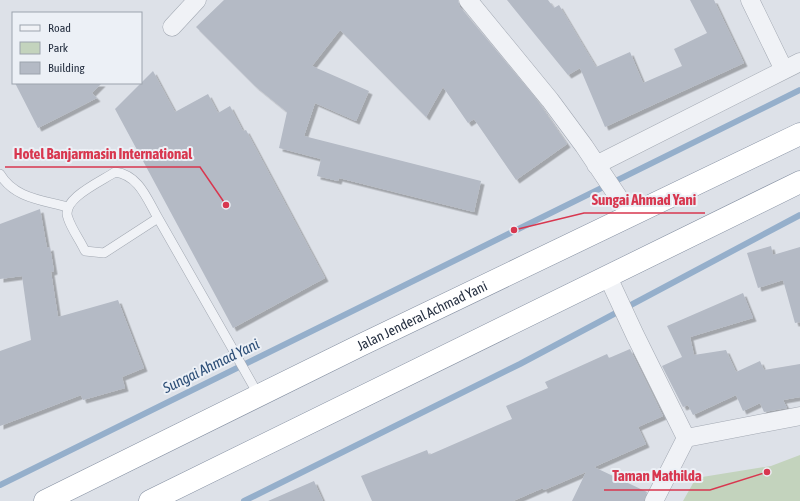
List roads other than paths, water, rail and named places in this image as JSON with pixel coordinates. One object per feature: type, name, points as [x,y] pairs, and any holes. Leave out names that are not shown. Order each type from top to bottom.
[{"type":"highway","name":"Jalan Jenderal Achmad Yani","points":[[45,501],[255,389],[361,345],[800,134]]},
{"type":"highway","points":[[150,501],[611,283],[800,182]]},
{"type":"street","points":[[172,27],[197,0]]},
{"type":"street","points":[[468,0],[550,100],[631,216]]},
{"type":"street","points":[[750,0],[784,70]]},
{"type":"street","points":[[596,166],[800,62]]},
{"type":"street","points":[[611,283],[626,317],[686,438]]},
{"type":"street","points":[[686,438],[800,416]]},
{"type":"street","points":[[654,501],[686,438]]},
{"type":"lane","points":[[158,218],[104,253],[94,253],[85,251],[67,217],[68,207],[73,199],[115,172],[125,173],[132,177],[142,190],[158,218],[236,355],[255,389]]},
{"type":"lane","points":[[0,174],[10,186],[21,195],[68,207]]},
{"type":"waterway","name":"Sungai Ahmad Yani","points":[[0,485],[800,90]]},
{"type":"waterway","name":"Sungai Ahmad Yani","points":[[244,501],[520,364],[800,215]]},
{"type":"place","name":"Hotel Banjarmasin International","points":[[226,205]]},
{"type":"place","name":"Sungai Ahmad Yani","points":[[514,230]]},
{"type":"place","name":"Taman Mathilda","points":[[767,472]]}]
